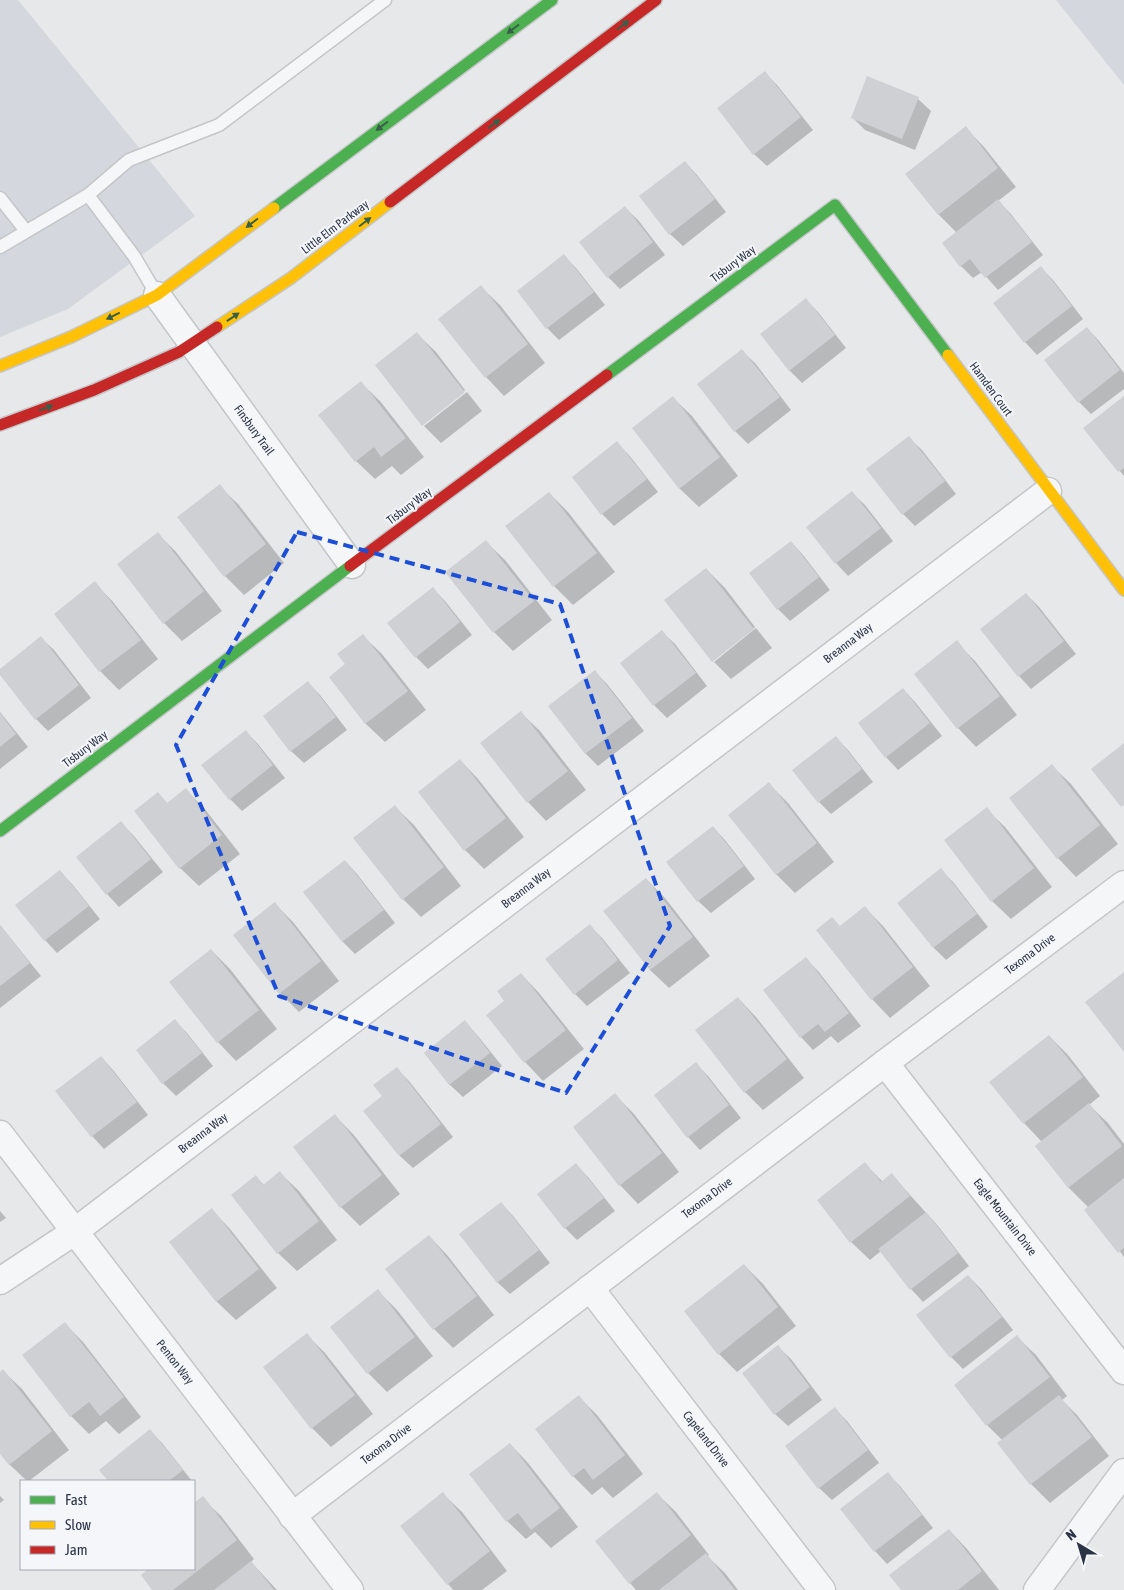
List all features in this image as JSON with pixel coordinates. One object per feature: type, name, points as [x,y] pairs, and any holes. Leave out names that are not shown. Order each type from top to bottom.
[{"type":"street","points":[[0,366],[72,337],[157,294],[552,0]]},
{"type":"street","name":"Little Elm Parkway","points":[[0,425],[94,390],[192,344],[291,278],[656,0]]},
{"type":"street","name":"Hamden Court","points":[[835,205],[1124,590]]},
{"type":"street","name":"Tisbury Way","points":[[0,831],[352,565],[835,205]]},
{"type":"street","name":"Finsbury Trail","points":[[157,294],[352,565]]},
{"type":"street","name":"Breanna Way","points":[[0,1281],[74,1232],[1048,491]]},
{"type":"street","name":"Texoma Drive","points":[[292,1516],[885,1063],[1124,884]]},
{"type":"street","name":"Eagle Mountain Drive","points":[[885,1063],[1124,1371]]},
{"type":"street","name":"Penton Way","points":[[0,1134],[350,1590]]},
{"type":"street","name":"Capeland Drive","points":[[590,1288],[822,1590]]},
{"type":"street","points":[[1037,1590],[1124,1472]]},
{"type":"lane","points":[[0,247],[88,195],[129,160],[219,125],[385,0]]},
{"type":"lane","points":[[88,195],[134,256],[157,294]]},
{"type":"lane","points":[[0,198],[26,230]]},
{"type":"highlighted area","points":[[297,532],[560,604],[670,926],[566,1093],[279,996],[176,745]]},
{"type":"shaded area","points":[[0,0],[18,0],[195,216],[68,309],[0,337]]},
{"type":"shaded area","points":[[1056,0],[1124,0],[1124,85]]},
{"type":"building","points":[[765,71],[801,117],[753,155],[717,108]]},
{"type":"building","points":[[867,76],[919,97],[902,139],[851,118]]},
{"type":"building","points":[[966,126],[998,168],[938,215],[905,174]]},
{"type":"building","points":[[685,161],[715,199],[669,235],[639,196]]},
{"type":"building","points":[[998,199],[1032,242],[985,278],[970,259],[960,267],[942,243]]},
{"type":"building","points":[[625,206],[653,242],[607,278],[579,242]]},
{"type":"building","points":[[564,254],[594,292],[546,329],[517,291]]},
{"type":"building","points":[[1041,266],[1072,306],[1024,343],[993,303]]},
{"type":"building","points":[[481,285],[528,344],[485,378],[438,319]]},
{"type":"building","points":[[806,298],[835,335],[789,371],[760,334]]},
{"type":"building","points":[[1087,327],[1120,370],[1078,403],[1044,360]]},
{"type":"building","points":[[417,332],[465,392],[422,426],[375,365]]},
{"type":"building","points":[[742,349],[780,397],[734,432],[697,384]]},
{"type":"building","points":[[361,381],[406,438],[381,457],[374,447],[355,462],[318,415]]},
{"type":"building","points":[[673,396],[720,457],[679,489],[632,428]]},
{"type":"building","points":[[1124,396],[1124,468],[1118,472],[1083,428]]},
{"type":"building","points":[[909,436],[945,481],[902,515],[866,469]]},
{"type":"building","points":[[617,441],[647,479],[601,515],[572,477]]},
{"type":"building","points":[[220,484],[266,544],[224,577],[177,517]]},
{"type":"building","points":[[852,491],[881,528],[835,564],[806,527]]},
{"type":"building","points":[[549,492],[597,553],[553,587],[505,526]]},
{"type":"building","points":[[158,532],[204,591],[163,624],[117,564]]},
{"type":"building","points":[[486,540],[534,601],[493,633],[445,572]]},
{"type":"building","points":[[791,541],[819,577],[777,610],[749,573]]},
{"type":"building","points":[[706,568],[754,629],[712,662],[664,600]]},
{"type":"building","points":[[95,581],[141,640],[99,672],[54,614]]},
{"type":"building","points":[[433,587],[460,622],[415,658],[387,623]]},
{"type":"building","points":[[1026,593],[1064,641],[1018,677],[980,629]]},
{"type":"building","points":[[662,630],[696,673],[653,706],[620,663]]},
{"type":"building","points":[[363,634],[408,691],[365,724],[329,677],[345,664],[337,654]]},
{"type":"building","points":[[41,636],[79,685],[35,720],[0,675],[0,669]]},
{"type":"building","points":[[957,640],[1000,696],[957,729],[914,674]]},
{"type":"building","points":[[595,670],[632,718],[585,754],[548,706]]},
{"type":"building","points":[[308,681],[336,717],[290,752],[263,716]]},
{"type":"building","points":[[903,688],[930,723],[885,758],[858,723]]},
{"type":"building","points":[[521,711],[568,771],[527,803],[480,743]]},
{"type":"building","points":[[0,713],[16,734],[0,747]]},
{"type":"building","points":[[246,730],[273,765],[229,800],[201,765]]},
{"type":"building","points":[[836,736],[862,769],[818,803],[792,770]]},
{"type":"building","points":[[1124,743],[1124,805],[1121,807],[1091,769]]},
{"type":"building","points":[[460,759],[506,818],[464,851],[418,792]]},
{"type":"building","points":[[1052,764],[1100,825],[1057,859],[1009,798]]},
{"type":"building","points":[[769,782],[817,843],[776,875],[728,815]]},
{"type":"building","points":[[186,788],[222,835],[179,869],[134,811],[158,792],[167,803]]},
{"type":"building","points":[[395,805],[444,867],[402,900],[353,838]]},
{"type":"building","points":[[987,807],[1034,868],[991,902],[944,840]]},
{"type":"building","points":[[121,821],[151,859],[106,895],[76,857]]},
{"type":"building","points":[[713,826],[744,866],[697,902],[666,862]]},
{"type":"building","points":[[345,860],[384,910],[342,942],[303,892]]},
{"type":"building","points":[[941,868],[977,914],[933,948],[897,903]]},
{"type":"building","points":[[60,870],[89,906],[44,941],[15,905]]},
{"type":"building","points":[[646,878],[693,937],[650,970],[603,911]]},
{"type":"building","points":[[275,902],[321,961],[279,994],[233,935]]},
{"type":"building","points":[[865,906],[913,967],[871,1000],[816,930],[832,917],[840,926]]},
{"type":"building","points":[[590,924],[618,960],[574,995],[545,959]]},
{"type":"building","points":[[0,925],[30,963],[0,986]]},
{"type":"building","points":[[211,949],[259,1010],[217,1043],[169,982]]},
{"type":"building","points":[[806,957],[849,1013],[825,1032],[818,1024],[800,1038],[763,990]]},
{"type":"building","points":[[1124,972],[1124,1052],[1085,1002]]},
{"type":"building","points":[[521,973],[566,1030],[524,1063],[486,1015],[504,1001],[497,991]]},
{"type":"building","points":[[738,997],[787,1059],[744,1093],[695,1030]]},
{"type":"building","points":[[175,1019],[202,1053],[162,1084],[136,1050]]},
{"type":"building","points":[[465,1020],[490,1053],[449,1085],[424,1053]]},
{"type":"building","points":[[1049,1035],[1083,1077],[1023,1124],[989,1082]]},
{"type":"building","points":[[101,1056],[137,1102],[91,1137],[55,1091]]},
{"type":"building","points":[[696,1062],[729,1105],[687,1138],[654,1095]]},
{"type":"building","points":[[397,1067],[441,1124],[399,1156],[363,1111],[382,1096],[373,1085]]},
{"type":"building","points":[[615,1093],[662,1153],[619,1186],[573,1127]]},
{"type":"building","points":[[1089,1103],[1122,1146],[1068,1188],[1035,1146]]},
{"type":"building","points":[[335,1114],[382,1175],[340,1208],[293,1147]]},
{"type":"building","points":[[865,1162],[881,1182],[892,1173],[910,1196],[850,1243],[817,1200]]},
{"type":"building","points":[[576,1163],[604,1198],[564,1229],[537,1194]]},
{"type":"building","points":[[280,1171],[319,1221],[277,1254],[231,1195],[256,1175],[263,1185]]},
{"type":"building","points":[[1124,1178],[1124,1248],[1118,1253],[1084,1210]]},
{"type":"building","points":[[501,1202],[539,1250],[497,1283],[459,1234]]},
{"type":"building","points":[[212,1208],[259,1269],[216,1302],[169,1242]]},
{"type":"building","points":[[926,1212],[958,1253],[910,1290],[878,1249]]},
{"type":"building","points":[[429,1235],[477,1296],[433,1330],[385,1269]]},
{"type":"building","points":[[744,1264],[778,1307],[718,1355],[684,1311]]},
{"type":"building","points":[[968,1275],[1002,1317],[950,1358],[916,1315]]},
{"type":"building","points":[[378,1289],[415,1337],[367,1374],[330,1327]]},
{"type":"building","points":[[65,1322],[124,1397],[100,1416],[89,1402],[70,1417],[22,1355]]},
{"type":"building","points":[[307,1333],[355,1395],[311,1429],[263,1367]]},
{"type":"building","points":[[1017,1335],[1050,1377],[986,1426],[954,1385]]},
{"type":"building","points":[[778,1345],[810,1387],[774,1415],[742,1373]]},
{"type":"building","points":[[3,1369],[52,1431],[9,1465],[0,1454],[0,1372]]},
{"type":"building","points":[[579,1395],[625,1455],[593,1480],[584,1468],[572,1477],[535,1429]]},
{"type":"building","points":[[1059,1395],[1092,1437],[1030,1485],[997,1443]]},
{"type":"building","points":[[835,1407],[868,1450],[818,1489],[785,1446]]},
{"type":"building","points":[[150,1429],[183,1470],[170,1480],[107,1480],[99,1470]]},
{"type":"building","points":[[510,1443],[560,1508],[531,1530],[518,1513],[506,1522],[469,1474]]},
{"type":"building","points":[[888,1472],[922,1515],[874,1552],[840,1509]]},
{"type":"building","points":[[443,1492],[490,1551],[447,1585],[400,1526]]},
{"type":"building","points":[[657,1492],[691,1535],[629,1584],[595,1541]]},
{"type":"building","points":[[203,1496],[237,1540],[173,1590],[152,1590],[141,1575],[147,1570],[195,1570],[195,1502]]},
{"type":"building","points":[[949,1529],[982,1571],[958,1590],[901,1590],[889,1575]]},
{"type":"building","points":[[706,1553],[735,1590],[659,1590]]},
{"type":"building","points":[[251,1561],[274,1590],[214,1590]]},
{"type":"traffic: fast","points":[[274,208],[552,0]]},
{"type":"traffic: fast","points":[[607,375],[835,205],[948,355]]},
{"type":"traffic: fast","points":[[0,831],[350,566]]},
{"type":"traffic: slow","points":[[217,327],[291,278],[390,202]]},
{"type":"traffic: slow","points":[[0,366],[71,337],[157,295],[274,208]]},
{"type":"traffic: slow","points":[[948,355],[1124,590]]},
{"type":"traffic: jam","points":[[390,202],[656,0]]},
{"type":"traffic: jam","points":[[0,425],[94,390],[179,352],[217,327]]},
{"type":"traffic: jam","points":[[350,566],[607,375]]}]
